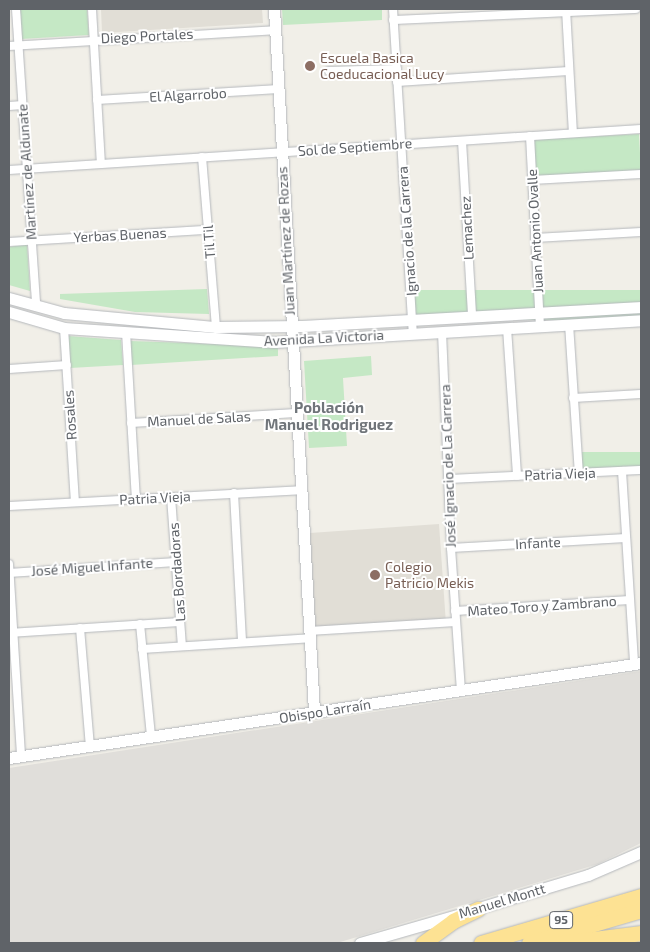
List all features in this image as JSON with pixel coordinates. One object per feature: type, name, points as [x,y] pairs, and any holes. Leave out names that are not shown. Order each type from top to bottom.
[{"type":"highway","name":"95","points":[[481,943],[641,896]]},
{"type":"highway","points":[[424,943],[478,909]]},
{"type":"highway","name":"95","points":[[529,943],[641,910]]},
{"type":"highway","points":[[562,943],[641,934]]},
{"type":"main road","name":"Juan Martínez de Rozas","points":[[274,9],[290,326],[314,712]]},
{"type":"main road","name":"Avenida La Victoria","points":[[9,298],[64,313],[216,327],[290,326],[641,307]]},
{"type":"main road","name":"Avenida La Victoria","points":[[9,312],[64,328],[219,339],[292,340],[641,320]]},
{"type":"main road","name":"Obispo Larraín","points":[[9,758],[637,664]]},
{"type":"main road","name":"Manuel Montt","points":[[360,943],[588,875],[641,852]]},
{"type":"main road","points":[[616,943],[641,934]]},
{"type":"street","name":"Martínez de Aldunate","points":[[16,9],[36,306]]},
{"type":"street","points":[[92,9],[101,164]]},
{"type":"street","name":"Ignacio de la Carrera","points":[[393,9],[413,334]]},
{"type":"street","points":[[393,20],[636,9]]},
{"type":"street","points":[[566,11],[573,134]]},
{"type":"street","name":"Diego Portales","points":[[9,46],[94,39],[275,30]]},
{"type":"street","points":[[329,71],[397,69]]},
{"type":"street","points":[[397,82],[569,71]]},
{"type":"street","name":"El Algarrobo","points":[[97,100],[278,89]]},
{"type":"street","points":[[9,106],[22,105]]},
{"type":"street","name":"Sol de Septiembre","points":[[9,170],[641,129]]},
{"type":"street","name":"Juan Antonio Ovalle","points":[[530,136],[540,326]]},
{"type":"street","name":"Lemachez","points":[[462,141],[472,316]]},
{"type":"street","name":"Til Til","points":[[202,158],[216,327]]},
{"type":"street","points":[[532,180],[641,174]]},
{"type":"street","name":"Yerbas Buenas","points":[[9,242],[208,230]]},
{"type":"street","points":[[535,238],[641,232]]},
{"type":"street","points":[[569,324],[579,473]]},
{"type":"street","name":"Rosales","points":[[64,328],[75,502]]},
{"type":"street","points":[[507,328],[517,476]]},
{"type":"street","points":[[126,332],[136,499]]},
{"type":"street","name":"José Ignacio de La Carrera","points":[[442,332],[451,548],[461,690]]},
{"type":"street","points":[[9,369],[67,365]]},
{"type":"street","points":[[574,398],[641,394]]},
{"type":"street","name":"Manuel de Salas","points":[[131,423],[296,413]]},
{"type":"street","name":"Patria Vieja","points":[[448,479],[641,470]]},
{"type":"street","points":[[622,471],[630,600],[637,664]]},
{"type":"street","name":"Patria Vieja","points":[[9,506],[301,490]]},
{"type":"street","points":[[234,494],[242,642]]},
{"type":"street","name":"Las Bordadoras","points":[[171,497],[182,646]]},
{"type":"street","name":"Infante","points":[[451,548],[626,538]]},
{"type":"street","name":"José Miguel Infante","points":[[9,573],[176,562]]},
{"type":"street","points":[[9,564],[12,693],[21,756]]},
{"type":"street","name":"Mateo Toro y Zambrano","points":[[455,611],[630,600]]},
{"type":"street","points":[[11,633],[180,622]]},
{"type":"street","name":"Mateo Toro y Zambrano","points":[[142,648],[242,642],[456,622]]},
{"type":"street","points":[[140,624],[151,737]]},
{"type":"street","points":[[80,628],[90,746]]},
{"type":"shaded area","points":[[101,9],[262,9],[263,23],[102,33]]},
{"type":"shaded area","name":"Colegio Patricio Mekis","points":[[439,524],[446,619],[313,628],[306,533]]},
{"type":"shaded area","points":[[641,671],[641,843],[598,864],[337,943],[9,943],[9,768]]},
{"type":"green space","points":[[20,9],[87,9],[89,35],[21,39]]},
{"type":"green space","points":[[282,9],[382,9],[382,20],[283,25]]},
{"type":"green space","points":[[639,134],[641,171],[530,177],[528,140]]},
{"type":"green space","points":[[27,244],[30,291],[9,285],[9,247]]},
{"type":"green space","points":[[207,289],[209,314],[135,312],[60,299],[60,294]]},
{"type":"green space","points":[[412,290],[641,290],[641,320],[412,320]]},
{"type":"green space","points":[[68,336],[121,340],[123,365],[70,368]]},
{"type":"green space","points":[[130,341],[278,346],[278,356],[131,365]]},
{"type":"green space","points":[[371,356],[372,375],[343,378],[347,446],[309,448],[304,361]]},
{"type":"green space","points":[[578,452],[641,452],[641,470],[578,470]]},
{"type":"place","name":"Escuela Basica Coeducacional Lucy","points":[[310,66]]},
{"type":"place","name":"Colegio Patricio Mekis","points":[[375,575]]},
{"type":"district","name":"Población Manuel Rodriguez","points":[[329,416]]}]
